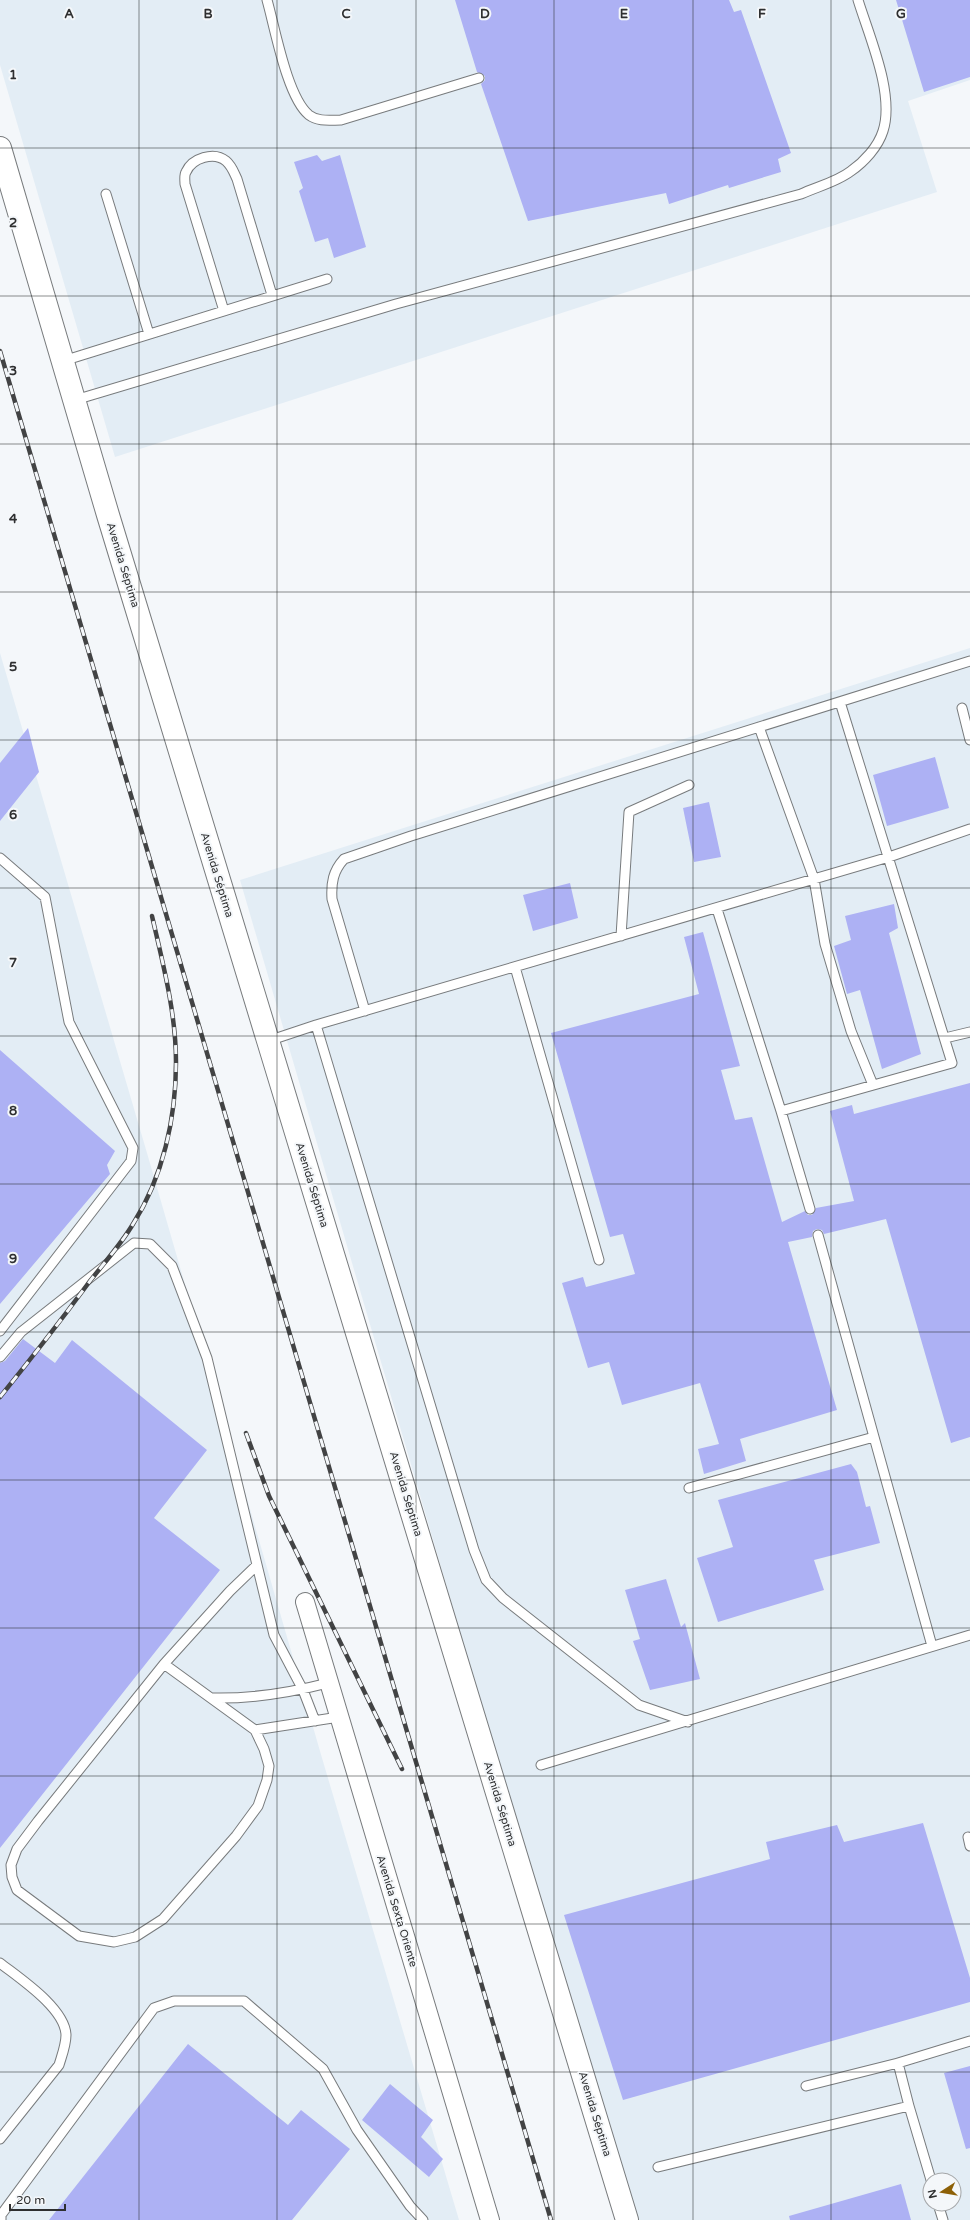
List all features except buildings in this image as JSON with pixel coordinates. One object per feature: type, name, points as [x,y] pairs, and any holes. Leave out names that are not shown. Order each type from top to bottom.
[{"type":"street","name":"Avenida Séptima","points":[[0,148],[268,1041],[627,2220]]},
{"type":"street","name":"Avenida Sexta Oriente","points":[[305,1602],[490,2220]]},
{"type":"lane","points":[[267,0],[291,86],[300,104],[308,115],[318,120],[341,120],[479,78]]},
{"type":"lane","points":[[75,400],[396,304],[800,194],[850,172],[873,151],[883,131],[886,110],[883,83],[858,0]]},
{"type":"lane","points":[[224,311],[185,184],[185,173],[191,164],[202,158],[220,158],[225,160],[231,166],[237,180],[272,296]]},
{"type":"lane","points":[[106,194],[149,334]]},
{"type":"lane","points":[[63,360],[327,279]]},
{"type":"lane","points":[[365,1011],[332,899],[331,883],[338,866],[344,859],[419,833],[970,661]]},
{"type":"lane","points":[[781,1111],[952,1063],[840,702]]},
{"type":"lane","points":[[962,708],[970,740]]},
{"type":"lane","points":[[759,727],[814,879],[825,944],[851,1031],[873,1085]]},
{"type":"lane","points":[[621,936],[629,812],[689,785]]},
{"type":"lane","points":[[268,1041],[316,1025],[717,909],[889,857],[970,829]]},
{"type":"lane","points":[[0,858],[45,897],[69,1022],[133,1148],[130,1161],[0,1331]]},
{"type":"lane","points":[[717,909],[781,1111],[810,1209]]},
{"type":"lane","points":[[515,967],[598,1260]]},
{"type":"lane","points":[[316,1025],[474,1550],[486,1580],[503,1598],[639,1705],[688,1722]]},
{"type":"lane","points":[[945,1038],[970,1032]]},
{"type":"lane","points":[[818,1235],[932,1646]]},
{"type":"lane","points":[[0,1357],[21,1332],[134,1242],[150,1244],[172,1266],[207,1358],[274,1635],[303,1690],[315,1721]]},
{"type":"lane","points":[[689,1488],[874,1437]]},
{"type":"lane","points":[[164,1664],[254,1730],[264,1749],[269,1766],[267,1780],[258,1806],[236,1836],[162,1919],[135,1936],[114,1942],[79,1936],[17,1890],[12,1877],[11,1865],[17,1849],[164,1664],[230,1591],[256,1565]]},
{"type":"lane","points":[[541,1765],[688,1722],[970,1635]]},
{"type":"lane","points":[[211,1698],[242,1699],[303,1690],[328,1683]]},
{"type":"lane","points":[[254,1730],[339,1717]]},
{"type":"lane","points":[[0,1963],[38,1992],[59,2016],[66,2033],[64,2051],[59,2065],[0,2139]]},
{"type":"lane","points":[[1,2220],[1,2215],[154,2008],[174,2001],[244,2001],[323,2069],[357,2130],[410,2206],[423,2220]]},
{"type":"lane","points":[[806,2086],[898,2063],[970,2041]]},
{"type":"lane","points":[[898,2063],[929,2172]]},
{"type":"lane","points":[[658,2167],[909,2106]]},
{"type":"shaded area","points":[[0,0],[970,0],[970,80],[908,101],[937,192],[115,457],[0,65]]},
{"type":"shaded area","points":[[970,648],[970,2220],[632,2220],[240,880]]},
{"type":"shaded area","points":[[0,653],[147,1153],[322,1758],[459,2220],[0,2220]]},
{"type":"railway","points":[[0,351],[551,2220]]},
{"type":"railway","points":[[0,1397],[122,1240],[143,1206],[160,1167],[166,1146],[174,1104],[176,1062],[174,1025],[152,916]]},
{"type":"railway","points":[[246,1433],[269,1496],[402,1769]]}]
